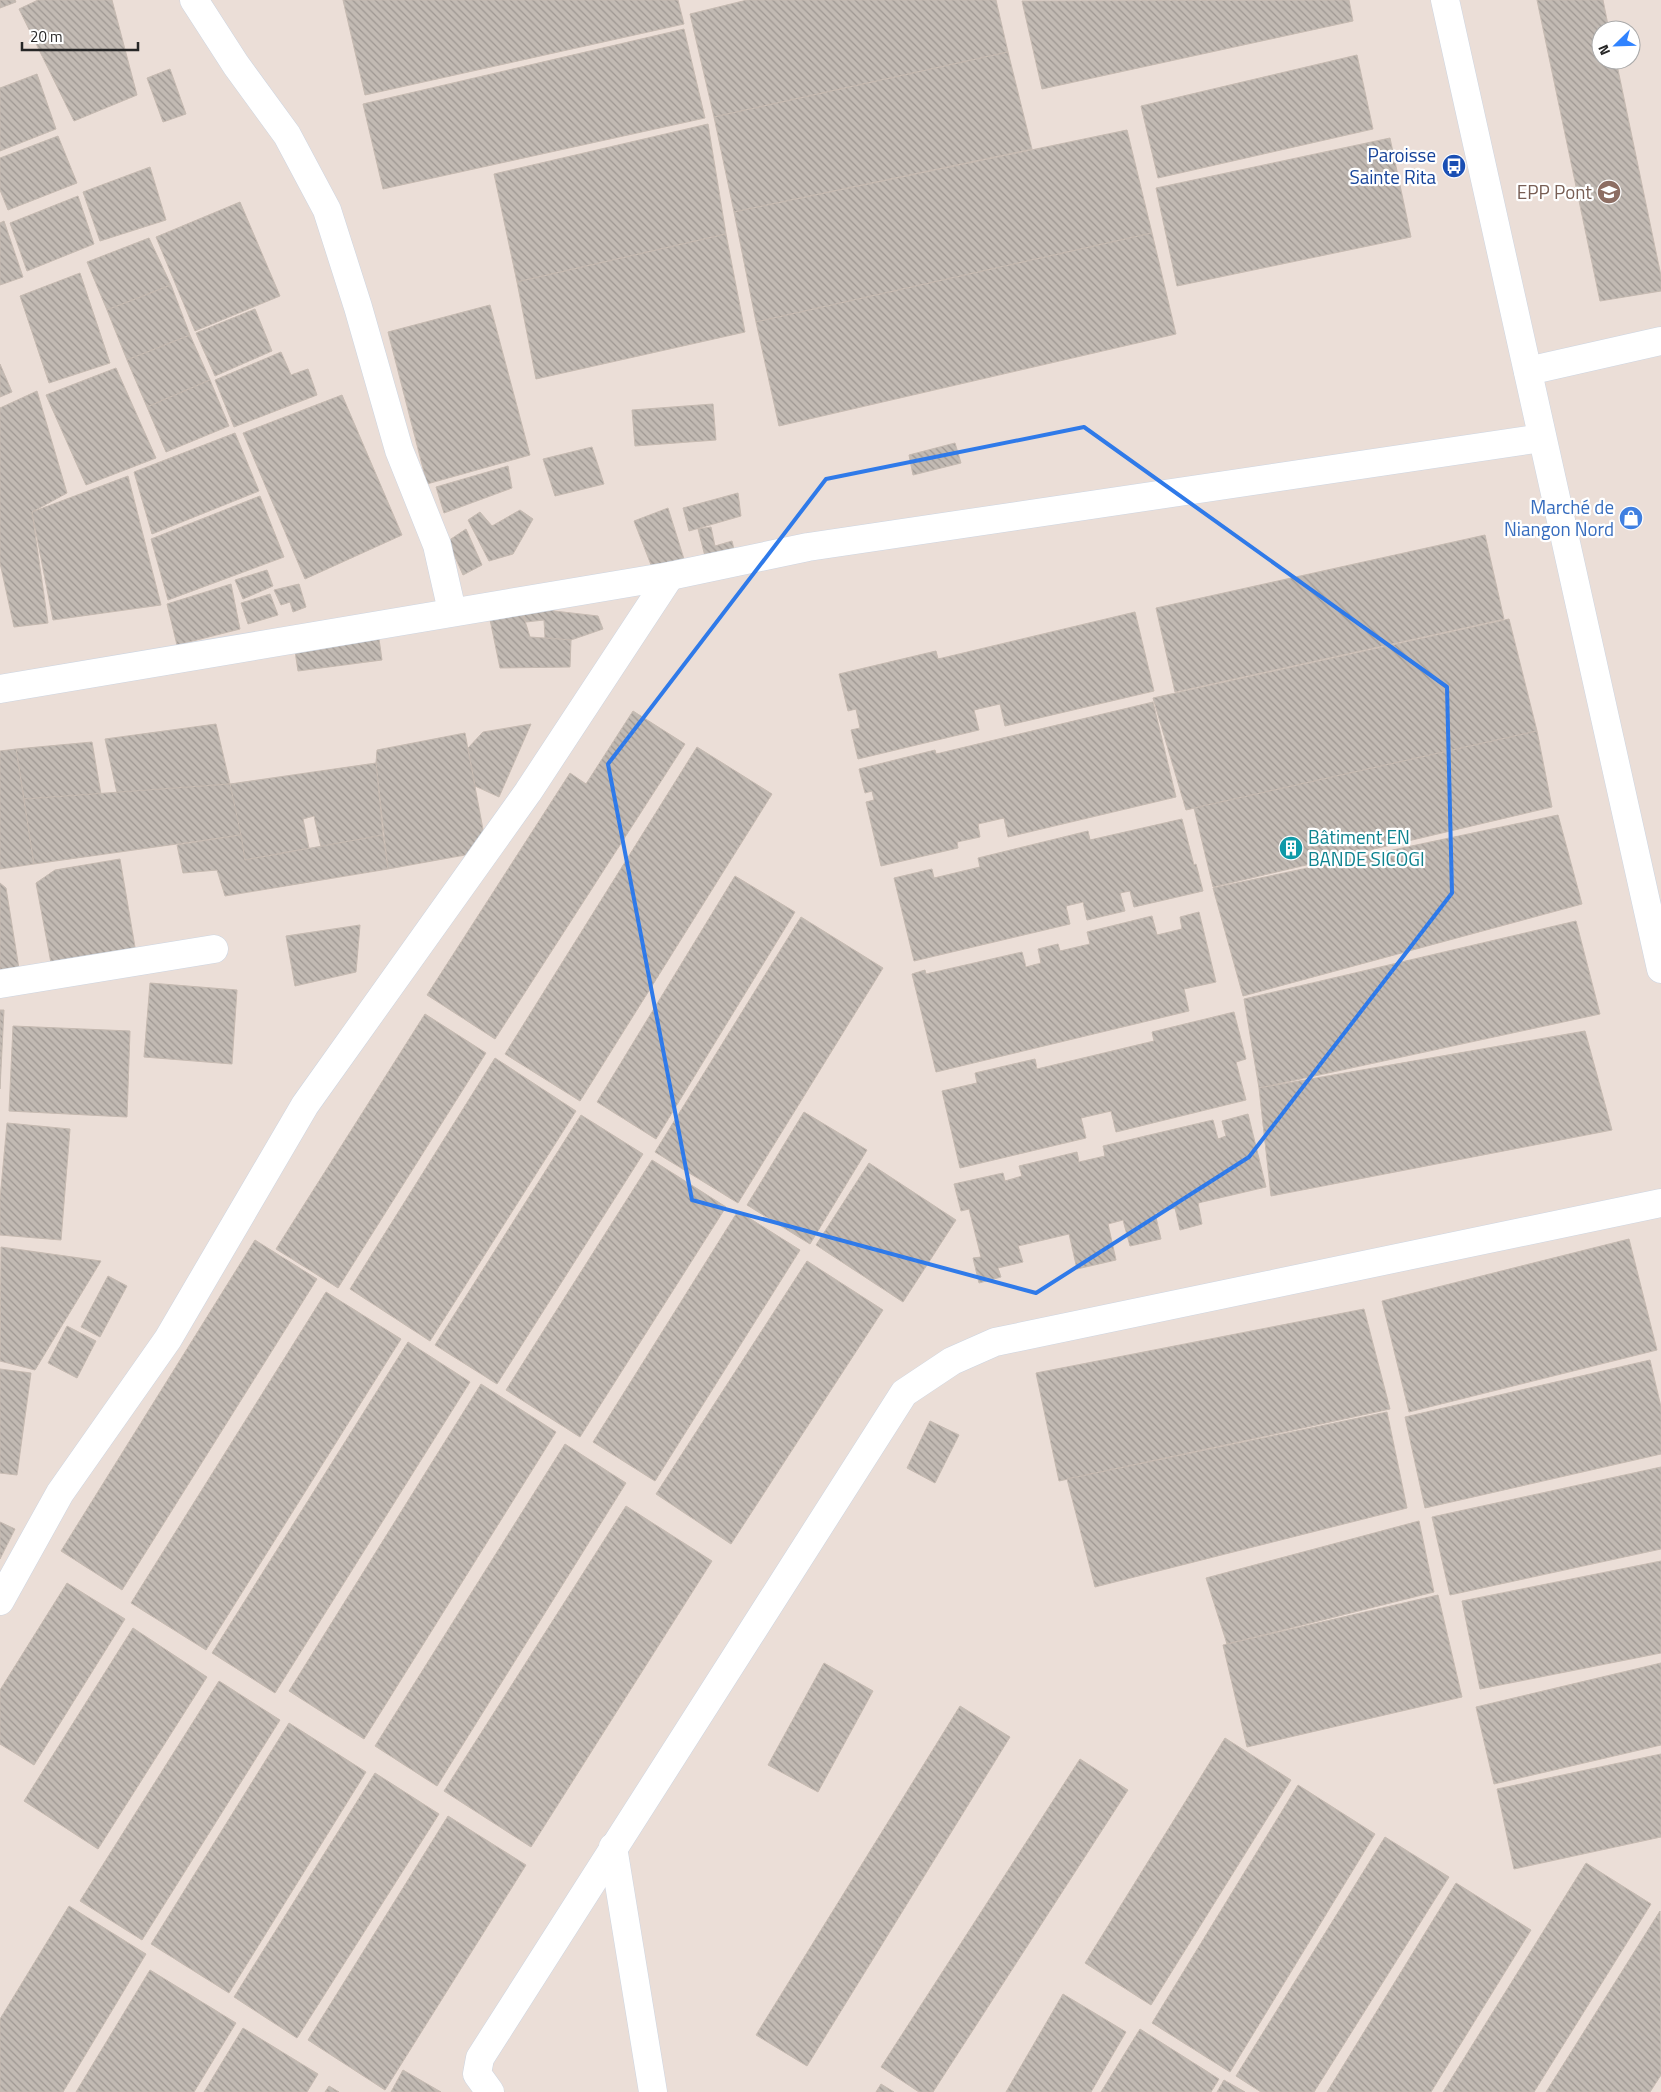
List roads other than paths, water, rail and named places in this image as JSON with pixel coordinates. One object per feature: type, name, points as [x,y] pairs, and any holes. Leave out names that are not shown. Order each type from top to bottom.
[{"type":"street","points":[[194,0],[236,65],[287,135],[327,210],[358,308],[398,450],[437,545],[452,611]]},
{"type":"street","points":[[1446,0],[1661,969]]},
{"type":"street","points":[[1528,371],[1661,340]]},
{"type":"street","points":[[0,689],[452,611],[670,576],[808,547],[1542,438]]},
{"type":"street","points":[[0,1601],[60,1493],[168,1338],[305,1105],[528,792],[670,576]]},
{"type":"street","points":[[0,984],[214,949]]},
{"type":"street","points":[[490,2092],[477,2074],[480,2058],[904,1393],[952,1361],[995,1342],[1661,1203]]},
{"type":"street","points":[[613,1847],[653,2092]]},
{"type":"place","name":"Paroisse Sainte Rita","points":[[1454,166]]},
{"type":"place","name":"EPP Pont","points":[[1609,192]]},
{"type":"place","name":"Marché de Niangon Nord","points":[[1631,518]]},
{"type":"place","name":"Bâtiment EN BANDE SICOGI","points":[[1291,848]]}]
